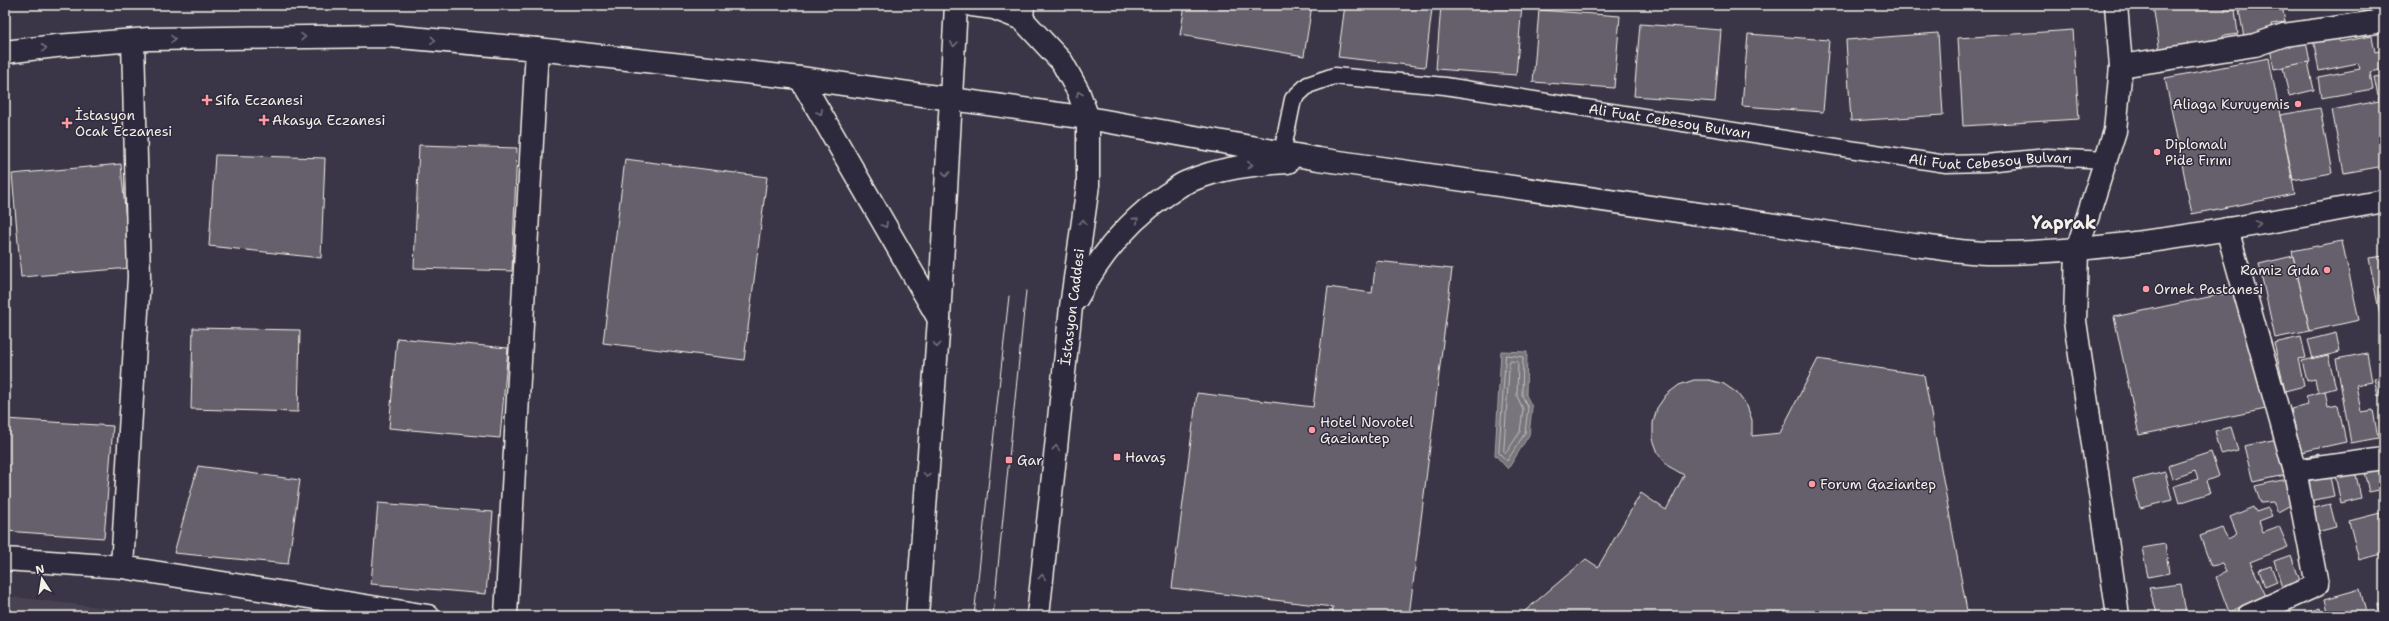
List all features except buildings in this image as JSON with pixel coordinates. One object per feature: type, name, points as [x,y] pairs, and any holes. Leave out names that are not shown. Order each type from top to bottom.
[{"type":"street","points":[[917,616],[939,319],[956,5]]},
{"type":"street","points":[[972,5],[1022,12]]},
{"type":"street","points":[[2116,5],[2121,66],[2115,131],[2107,160],[2077,250],[2075,321],[2118,616]]},
{"type":"street","name":"İstasyon Caddesi","points":[[1022,12],[1062,62],[1078,91],[1088,118],[1088,185],[1071,307],[1038,616]]},
{"type":"street","points":[[2121,66],[2255,45],[2284,35],[2384,21]]},
{"type":"street","points":[[5,52],[56,46],[133,41],[388,36],[537,49],[800,78],[1088,118],[1318,159],[1914,245],[1994,253],[2077,250],[2226,229],[2384,201]]},
{"type":"street","points":[[122,567],[139,277],[133,41]]},
{"type":"street","points":[[506,616],[537,49]]},
{"type":"street","points":[[800,78],[939,319]]},
{"type":"street","points":[[1071,307],[1107,250],[1130,225],[1156,202],[1185,182],[1240,166],[1318,159]]},
{"type":"street","points":[[2226,229],[2295,471],[2317,585],[2248,616]]},
{"type":"street","points":[[2295,471],[2384,459]]},
{"type":"street","points":[[5,559],[122,567],[428,616]]},
{"type":"lane","name":"Ali Fuat Cebesoy Bulvarı","points":[[1282,153],[1293,99],[1308,85],[1334,76],[1445,86],[1946,164],[1986,164],[2047,157],[2107,160]]},
{"type":"shaded area","points":[[5,596],[173,616],[5,616]]},
{"type":"water","points":[[1501,351],[1527,352],[1526,395],[1532,407],[1529,435],[1508,469],[1495,455]]},
{"type":"tram line","points":[[993,616],[1026,291]]},
{"type":"tram line","points":[[974,616],[1009,296]]},
{"type":"place","name":"Sifa Eczanesi","points":[[207,100]]},
{"type":"place","name":"Aliaga Kuruyemis","points":[[2298,104]]},
{"type":"place","name":"Akasya Eczanesi","points":[[264,120]]},
{"type":"place","name":"İstasyon Ocak Eczanesi","points":[[67,123]]},
{"type":"place","name":"Diplomalı Pide Fırını","points":[[2157,152]]},
{"type":"place","name":"Ramiz Gıda","points":[[2327,270]]},
{"type":"place","name":"Ornek Pastanesi","points":[[2146,289]]},
{"type":"place","name":"Hotel Novotel Gaziantep","points":[[1312,430]]},
{"type":"place","name":"Havaş","points":[[1117,457]]},
{"type":"place","name":"Gar","points":[[1009,460]]},
{"type":"place","name":"Forum Gaziantep","points":[[1812,484]]},
{"type":"district","name":"Yaprak","points":[[2064,223]]}]
